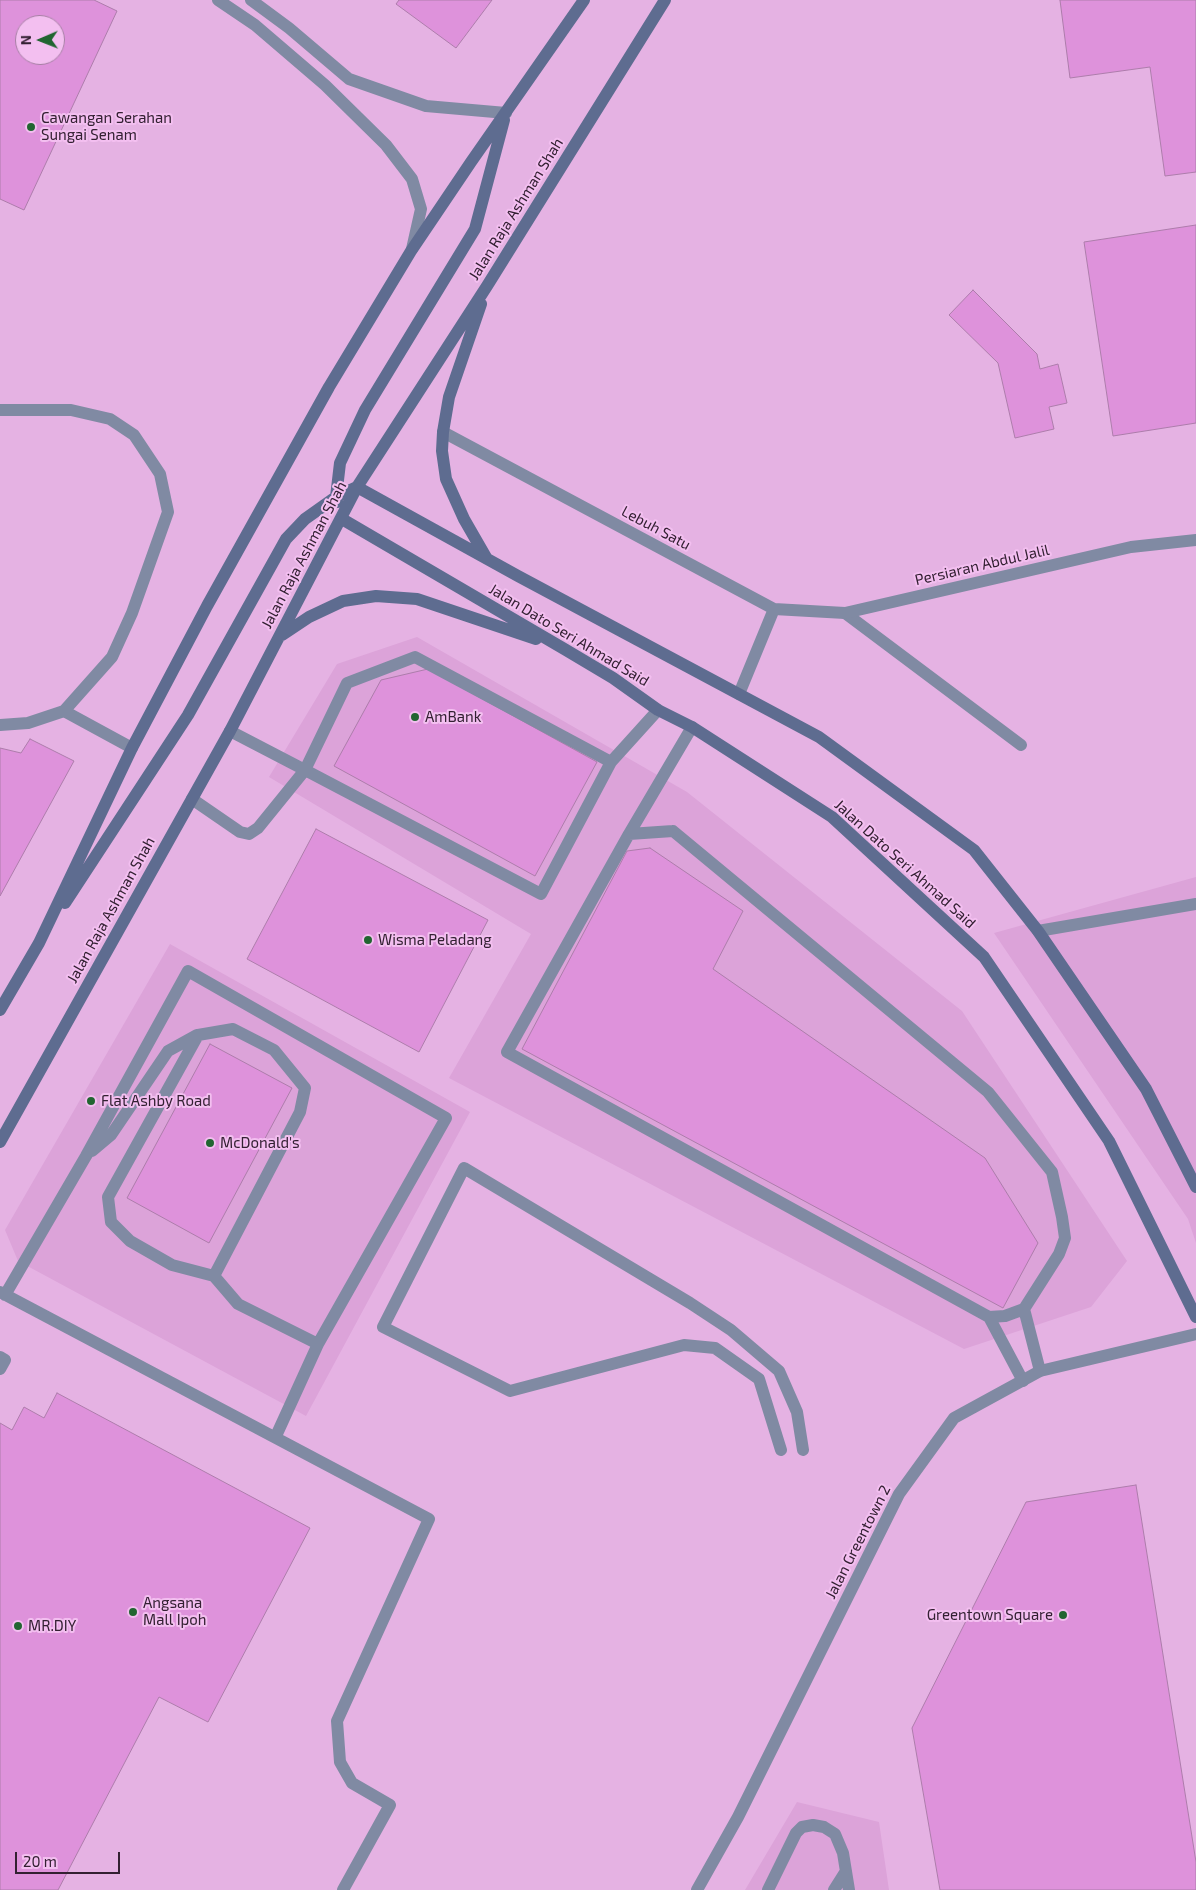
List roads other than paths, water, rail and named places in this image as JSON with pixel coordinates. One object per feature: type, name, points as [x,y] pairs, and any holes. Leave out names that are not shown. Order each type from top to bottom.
[{"type":"main road","points":[[39,944],[132,748],[207,606],[324,395],[411,252],[584,0]]},
{"type":"main road","name":"Jalan Raja Ashman Shah","points":[[0,1142],[230,730],[342,519],[357,487],[487,286],[666,0]]},
{"type":"main road","points":[[342,519],[336,497],[340,463],[365,410],[474,229],[506,113]]},
{"type":"main road","points":[[487,286],[449,396],[442,450],[446,479],[464,519],[487,559]]},
{"type":"main road","points":[[0,1010],[39,944],[188,716],[286,539],[305,519],[336,497],[357,487]]},
{"type":"main road","name":"Jalan Dato Seri Ahmad Said","points":[[357,487],[819,737],[974,850],[1038,931],[1146,1089],[1196,1187]]},
{"type":"main road","name":"Jalan Dato Seri Ahmad Said","points":[[342,519],[613,678],[658,710],[692,727],[832,817],[984,957],[1109,1141],[1196,1317]]},
{"type":"main road","points":[[280,636],[309,617],[343,601],[376,596],[417,599],[566,650]]},
{"type":"street","points":[[218,0],[255,25],[325,85],[386,145],[412,179],[421,208],[411,252]]},
{"type":"street","points":[[251,0],[289,28],[349,79],[426,106],[506,113]]},
{"type":"street","points":[[0,410],[71,410],[110,419],[134,435],[160,474],[168,512],[132,613],[112,657],[64,711],[28,723],[0,725]]},
{"type":"street","name":"Lebuh Satu","points":[[443,432],[774,609]]},
{"type":"street","name":"Persiaran Abdul Jalil","points":[[774,609],[845,613],[1131,547],[1196,540]]},
{"type":"street","points":[[739,694],[774,609]]},
{"type":"street","points":[[845,613],[1021,745]]},
{"type":"street","points":[[192,799],[240,832],[249,834],[258,828],[305,770],[347,683],[415,657],[611,762]]},
{"type":"street","points":[[230,730],[541,894],[611,762],[658,710]]},
{"type":"street","points":[[64,711],[132,748]]},
{"type":"street","points":[[629,834],[673,830],[988,1092],[1052,1172],[1062,1216],[1065,1238],[1060,1254],[1024,1308],[1004,1316],[989,1317],[507,1052],[629,834],[692,727]]},
{"type":"street","points":[[1038,931],[1196,904]]},
{"type":"street","points":[[276,1436],[318,1344],[446,1118],[188,971],[86,1156],[3,1294],[429,1518],[337,1721],[340,1762],[352,1783],[390,1805],[343,1890]]},
{"type":"street","points":[[86,1156],[110,1135],[168,1051],[198,1035],[233,1029],[274,1050],[305,1088],[300,1112],[214,1276]]},
{"type":"street","points":[[198,1035],[108,1197],[111,1222],[130,1241],[172,1265],[214,1276],[238,1304],[318,1344]]},
{"type":"street","points":[[781,1450],[759,1379],[715,1348],[684,1346],[510,1391],[383,1327],[464,1168],[690,1303],[731,1330],[779,1371],[797,1412],[803,1450]]},
{"type":"street","points":[[1024,1308],[1040,1372]]},
{"type":"street","points":[[989,1317],[1023,1381]]},
{"type":"street","name":"Jalan Greentown 2","points":[[696,1890],[738,1817],[898,1494],[954,1418],[1040,1372],[1196,1334]]},
{"type":"street","points":[[0,1357],[5,1360],[0,1369]]},
{"type":"street","points":[[768,1890],[796,1833],[802,1827],[813,1825],[824,1827],[835,1834],[843,1853],[849,1890]]},
{"type":"street","points":[[834,1890],[846,1871]]},
{"type":"place","name":"Cawangan Serahan Sungai Senam","points":[[31,127]]},
{"type":"place","name":"AmBank","points":[[415,717]]},
{"type":"place","name":"Wisma Peladang","points":[[368,940]]},
{"type":"place","name":"Flat Ashby Road","points":[[91,1101]]},
{"type":"place","name":"McDonald's","points":[[210,1143]]},
{"type":"place","name":"Angsana Mall Ipoh","points":[[133,1612]]},
{"type":"place","name":"Greentown Square","points":[[1063,1615]]},
{"type":"place","name":"MR.DIY","points":[[18,1626]]}]
